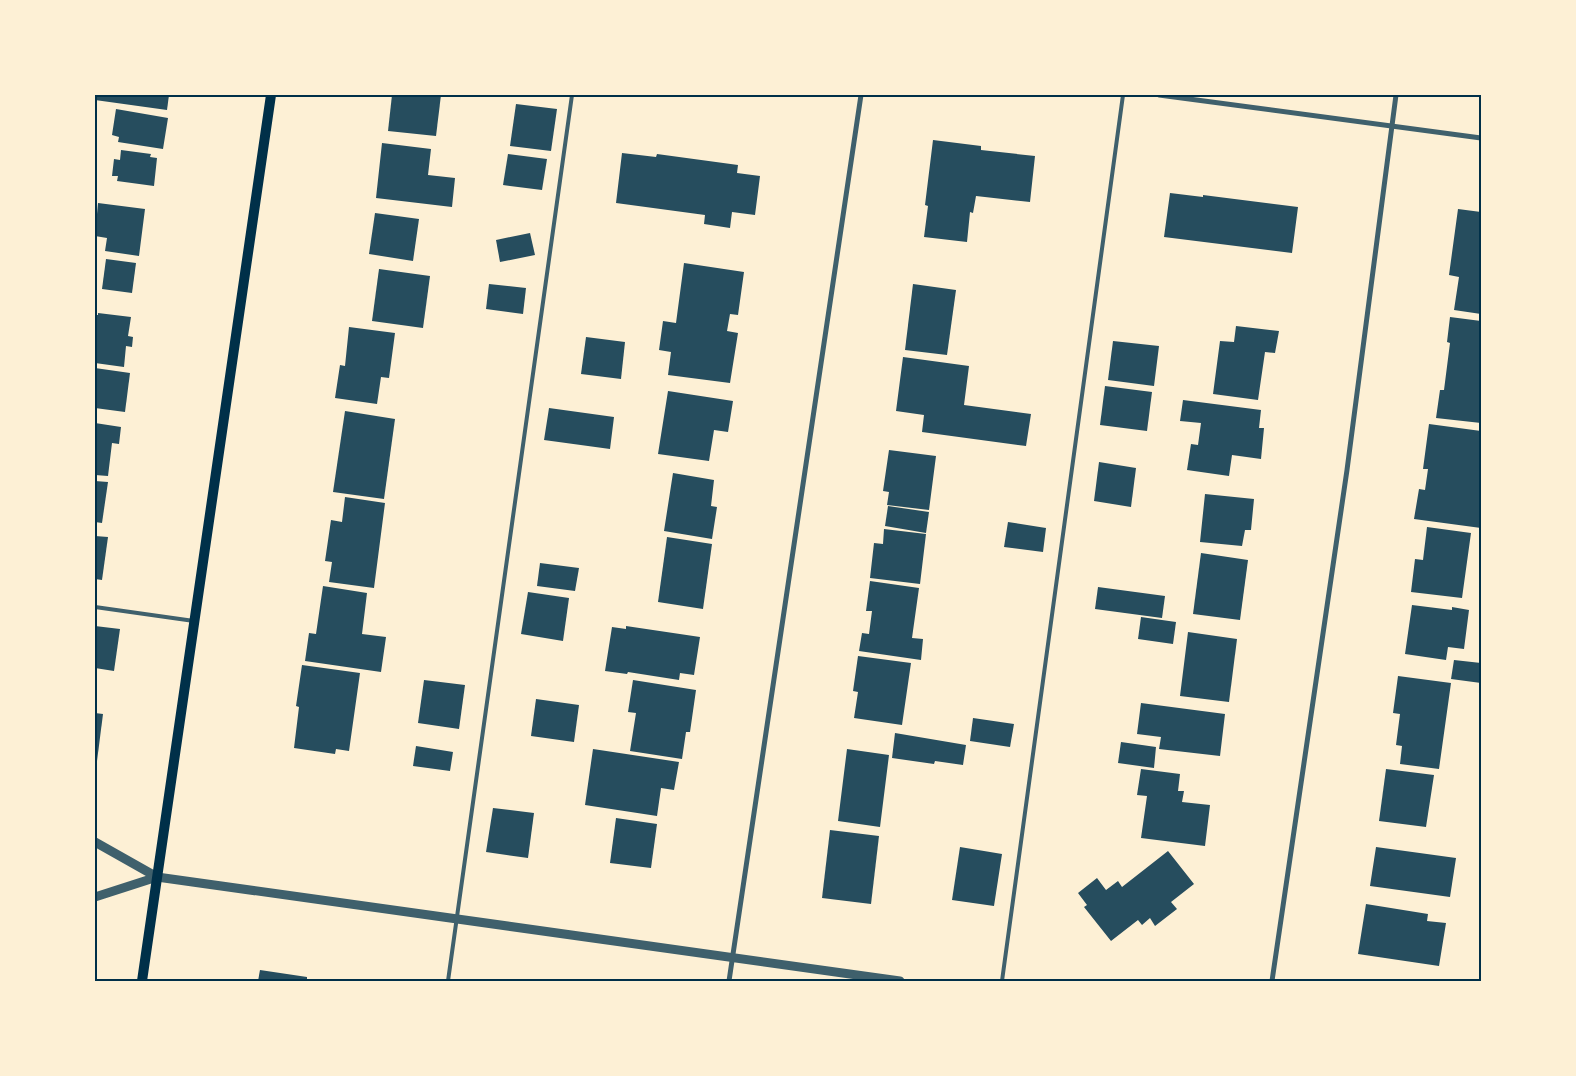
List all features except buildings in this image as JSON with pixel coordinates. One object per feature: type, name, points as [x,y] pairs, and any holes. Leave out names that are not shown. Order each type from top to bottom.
[{"type":"main road","points":[[142,981],[271,95]]},
{"type":"street","points":[[729,981],[861,95]]},
{"type":"street","points":[[1159,95],[1481,138]]},
{"type":"street","points":[[1272,981],[1346,480],[1396,95]]},
{"type":"street","points":[[95,842],[157,876],[900,981]]},
{"type":"street","points":[[95,897],[157,876]]},
{"type":"lane","points":[[448,981],[572,95]]},
{"type":"lane","points":[[1002,981],[1123,95]]},
{"type":"lane","points":[[95,607],[194,621]]}]
